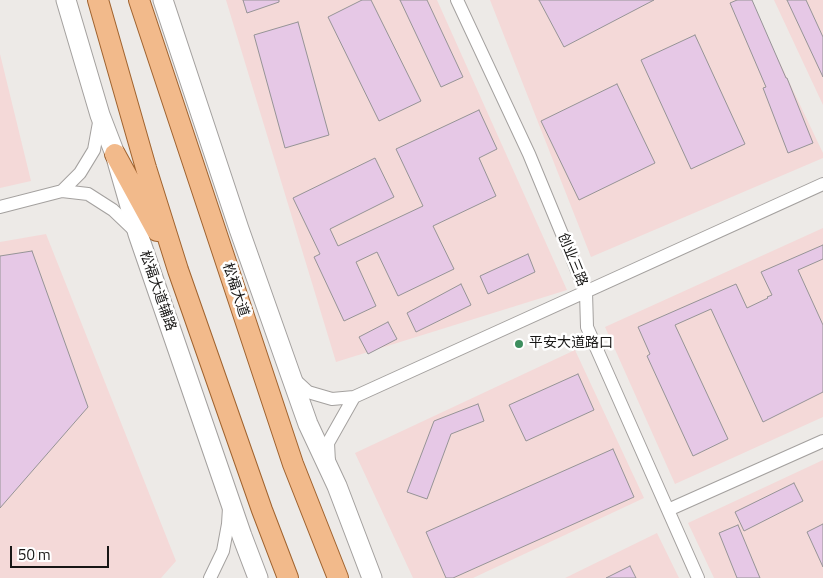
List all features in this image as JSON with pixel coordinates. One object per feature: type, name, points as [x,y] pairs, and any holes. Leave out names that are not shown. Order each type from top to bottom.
[{"type":"main road","name":"松福大道辅路","points":[[66,0],[138,234],[258,578]]},
{"type":"main road","points":[[98,0],[146,168],[178,270],[262,510],[288,578]]},
{"type":"main road","points":[[162,0],[197,177]]},
{"type":"main road","points":[[162,0],[239,229],[308,424],[337,486],[372,578]]},
{"type":"main road","points":[[139,1],[239,229]]},
{"type":"main road","name":"松福大道","points":[[139,1],[292,464],[338,578]]},
{"type":"main road","points":[[114,154],[178,270]]},
{"type":"street","name":"创业三路","points":[[457,0],[530,154],[586,292],[587,327],[698,578]]},
{"type":"street","points":[[62,191],[80,173],[94,150],[100,115]]},
{"type":"street","points":[[291,376],[308,392],[332,399],[354,397],[823,184]]},
{"type":"street","points":[[0,206],[62,191],[88,194],[113,210],[138,234]]},
{"type":"street","points":[[329,470],[328,443],[354,397]]},
{"type":"street","points":[[668,510],[823,441]]},
{"type":"street","points":[[210,578],[223,551],[228,524],[229,498]]},
{"type":"shaded area","points":[[226,0],[437,0],[567,290],[336,362]]},
{"type":"shaded area","points":[[490,0],[750,0],[823,153],[823,158],[591,257]]},
{"type":"shaded area","points":[[774,0],[823,0],[823,105]]},
{"type":"shaded area","points":[[0,54],[31,181],[0,188]]},
{"type":"shaded area","points":[[823,228],[823,417],[675,484],[605,327]]},
{"type":"shaded area","points":[[46,234],[176,561],[161,578],[0,578],[0,242]]},
{"type":"shaded area","points":[[575,350],[644,498],[473,578],[413,578],[355,453]]},
{"type":"shaded area","points":[[823,460],[823,578],[714,578],[688,523]]},
{"type":"shaded area","points":[[657,533],[679,578],[565,578]]},
{"type":"building","points":[[243,0],[279,0],[279,2],[247,13]]},
{"type":"building","points":[[362,0],[371,0],[421,101],[379,121],[328,17]]},
{"type":"building","points":[[400,0],[427,0],[463,77],[441,87]]},
{"type":"building","points":[[539,0],[654,0],[564,47]]},
{"type":"building","points":[[737,0],[752,0],[787,78],[813,143],[788,153],[763,88],[766,87],[730,3]]},
{"type":"building","points":[[787,0],[806,0],[823,37],[823,77]]},
{"type":"building","points":[[298,22],[329,135],[285,148],[254,35]]},
{"type":"building","points":[[695,35],[745,144],[691,169],[641,60]]},
{"type":"building","points":[[617,84],[655,163],[579,200],[541,121]]},
{"type":"building","points":[[479,110],[497,149],[479,158],[496,196],[433,226],[454,269],[398,296],[377,252],[356,262],[376,306],[344,321],[314,257],[320,254],[293,198],[375,158],[394,197],[330,229],[338,246],[423,206],[396,149]]},
{"type":"building","points":[[823,245],[823,259],[798,270],[823,325],[823,392],[763,422],[711,309],[675,325],[728,439],[693,456],[647,356],[650,354],[638,327],[736,284],[747,308],[772,295],[761,272]]},
{"type":"building","points":[[32,251],[88,407],[0,508],[0,256]]},
{"type":"building","points":[[528,254],[535,272],[488,294],[480,276]]},
{"type":"building","points":[[461,284],[471,305],[416,332],[407,313]]},
{"type":"building","points":[[388,322],[397,339],[368,354],[359,337]]},
{"type":"building","points":[[578,374],[594,410],[526,441],[509,405]]},
{"type":"building","points":[[478,404],[484,421],[451,434],[427,499],[407,492],[434,421]]},
{"type":"building","points":[[613,449],[634,497],[453,578],[446,578],[426,532]]},
{"type":"building","points":[[794,483],[803,501],[744,531],[735,512]]},
{"type":"building","points":[[823,524],[823,567],[807,532]]},
{"type":"building","points":[[738,525],[760,578],[737,578],[719,533]]},
{"type":"building","points":[[630,566],[636,578],[606,578]]},
{"type":"place","name":"平安大道路口","points":[[519,344]]}]
